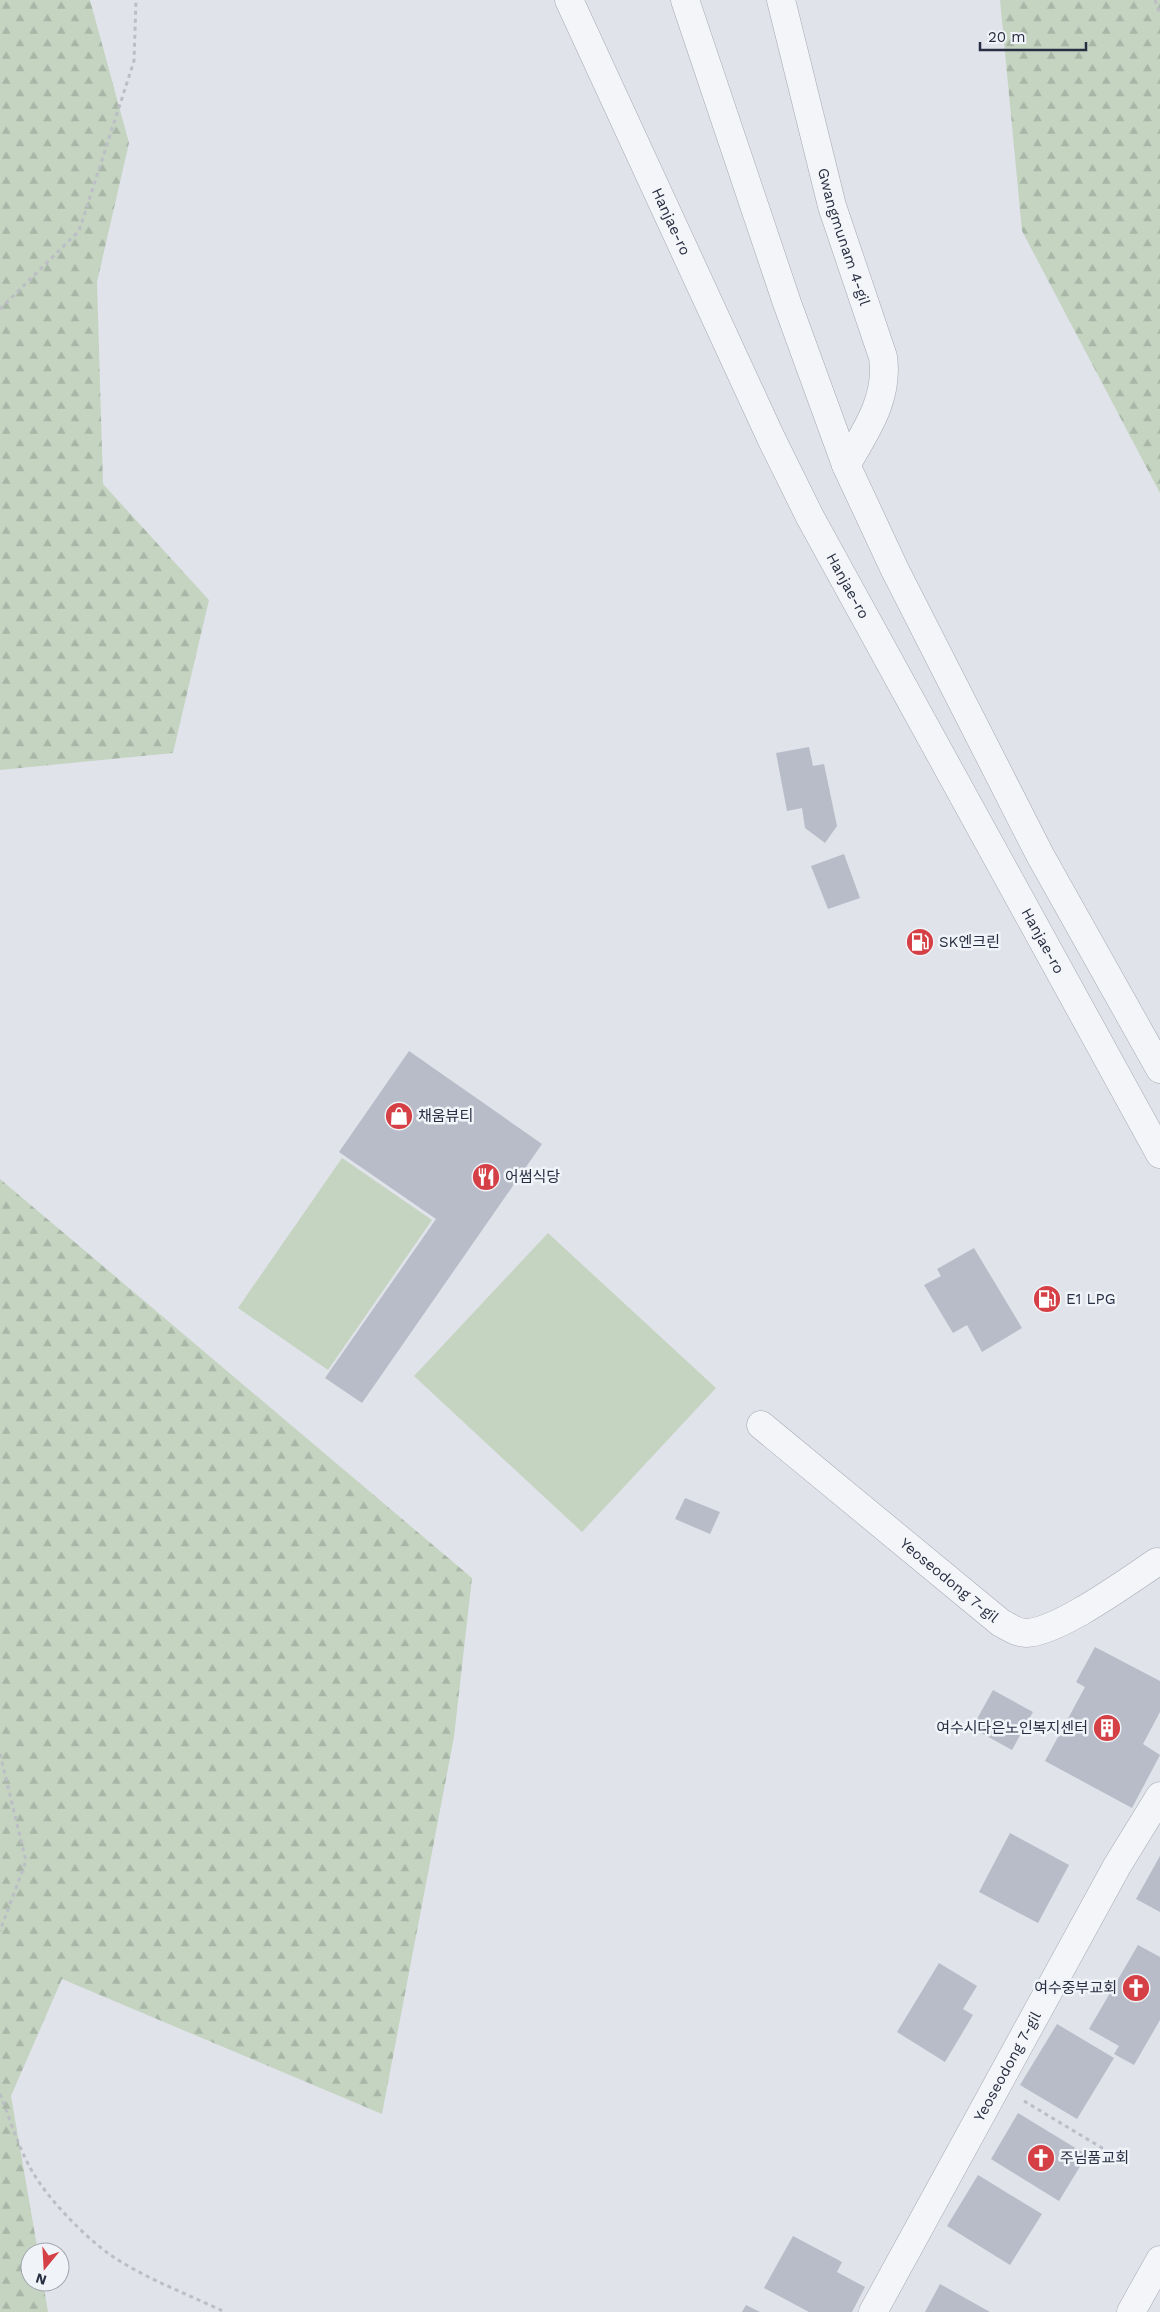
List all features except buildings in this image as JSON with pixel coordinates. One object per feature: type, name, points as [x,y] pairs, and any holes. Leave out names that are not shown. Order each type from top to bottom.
[{"type":"street","name":"Hanjae-ro","points":[[569,0],[771,438],[810,517],[1160,1154]]},
{"type":"street","points":[[684,0],[787,303],[846,465],[895,570],[1040,856],[1160,1069]]},
{"type":"street","name":"Gwangmunam 4-gil","points":[[781,0],[832,206],[882,357],[885,372],[878,405],[871,422],[846,465]]},
{"type":"street","name":"Yeoseodong 7-gil","points":[[761,1425],[1001,1623],[1013,1630],[1024,1633],[1035,1631],[1073,1614],[1097,1602],[1159,1562]]},
{"type":"street","name":"Yeoseodong 7-gil","points":[[873,2312],[1118,1866],[1160,1796]]},
{"type":"street","points":[[1131,2312],[1160,2260]]},
{"type":"path","points":[[0,309],[79,231],[134,61],[136,0]]},
{"type":"path","points":[[1155,0],[1160,14]]},
{"type":"path","points":[[0,1754],[26,1861],[0,1931]]},
{"type":"path","points":[[998,2085],[1112,2154]]},
{"type":"path","points":[[0,2094],[32,2171],[49,2195],[86,2234],[109,2254],[129,2266],[225,2312]]},
{"type":"green space","points":[[0,0],[90,0],[129,143],[97,282],[103,484],[209,600],[173,753],[0,770]]},
{"type":"green space","points":[[1000,0],[1160,0],[1160,493],[1022,231]]},
{"type":"green space","points":[[342,1158],[432,1220],[328,1370],[238,1308]]},
{"type":"green space","points":[[0,1179],[472,1578],[454,1737],[382,2114],[62,1979],[11,2096],[36,2242],[20,2242],[20,2292],[45,2292],[48,2312],[0,2312]]},
{"type":"green space","points":[[548,1233],[716,1388],[582,1532],[414,1376]]},
{"type":"place","name":"SK엔크린","points":[[920,942]]},
{"type":"place","name":"채움뷰티","points":[[399,1116]]},
{"type":"place","name":"어썸식당","points":[[486,1177]]},
{"type":"place","name":"E1 LPG","points":[[1047,1299]]},
{"type":"place","name":"여수시다은노인복지센터","points":[[1107,1728]]},
{"type":"place","name":"여수중부교회","points":[[1136,1988]]},
{"type":"place","name":"주님품교회","points":[[1041,2158]]}]
